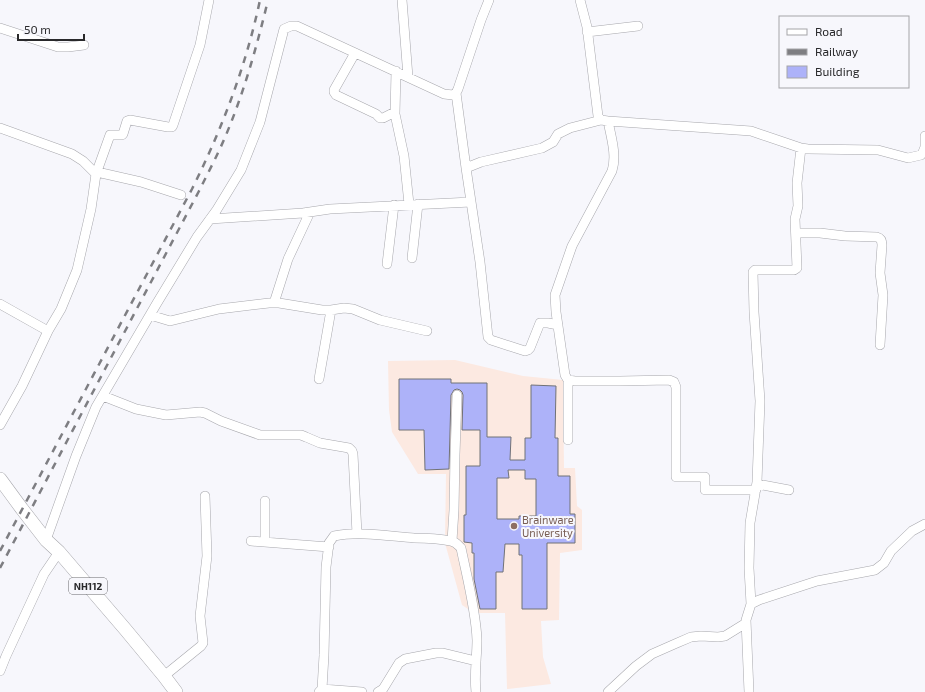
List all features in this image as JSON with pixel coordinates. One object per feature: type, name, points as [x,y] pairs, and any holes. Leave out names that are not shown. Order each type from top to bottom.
[{"type":"highway","name":"NH112","points":[[0,479],[46,540],[59,552],[176,692]]},
{"type":"street","points":[[0,425],[22,386],[48,331],[61,309],[76,270],[91,209],[97,173],[109,137],[112,135],[122,135],[127,121],[130,120],[172,127],[200,45],[209,0]]},
{"type":"street","points":[[402,0],[408,77]]},
{"type":"street","points":[[568,440],[568,380],[556,312],[555,294],[579,231],[612,171],[614,164],[614,157],[604,121],[598,116],[587,32],[580,0]]},
{"type":"street","points":[[489,1],[456,93],[480,262],[488,337],[491,340],[525,351],[530,348],[540,323],[548,322],[558,325]]},
{"type":"street","points":[[46,540],[76,456],[96,407],[150,315],[241,170],[260,122],[284,29],[291,26],[297,26],[444,94],[453,95],[456,93]]},
{"type":"street","points":[[587,32],[638,26]]},
{"type":"street","points":[[0,28],[58,47],[84,45]]},
{"type":"street","points":[[355,53],[334,90],[336,95],[376,114],[380,118],[384,118],[395,112]]},
{"type":"street","points":[[396,71],[395,112],[414,204],[412,258]]},
{"type":"street","points":[[466,168],[481,162],[542,148],[552,142],[558,134],[570,128],[604,121],[751,131],[801,148],[878,150],[908,158],[921,155],[923,152],[925,136]]},
{"type":"street","points":[[0,128],[72,154],[97,173],[137,181],[182,195]]},
{"type":"street","points":[[749,692],[746,620],[751,604],[749,568],[750,523],[757,488],[760,394],[754,312],[753,272],[755,270],[794,270],[797,268],[795,219],[798,206],[796,183],[801,148]]},
{"type":"street","points":[[210,219],[303,213],[330,209],[471,202]]},
{"type":"street","points":[[387,264],[394,205]]},
{"type":"street","points":[[274,303],[288,259],[310,212]]},
{"type":"street","points":[[796,233],[820,233],[880,238],[882,241],[880,273],[883,295],[880,345]]},
{"type":"street","points":[[150,315],[170,321],[220,309],[274,303],[322,310],[344,308],[353,309],[380,320],[427,331]]},
{"type":"street","points":[[0,304],[48,331]]},
{"type":"street","points":[[319,379],[331,310]]},
{"type":"street","points":[[568,380],[669,380],[674,382],[676,388],[676,477],[705,477],[705,490],[757,488],[789,490]]},
{"type":"street","points":[[452,541],[457,395]]},
{"type":"street","points":[[103,396],[136,409],[166,415],[200,412],[206,413],[221,421],[263,436],[301,435],[320,443],[349,448],[353,454],[357,534]]},
{"type":"street","points":[[164,676],[203,643],[200,616],[206,556],[205,496]]},
{"type":"street","points":[[265,500],[265,542]]},
{"type":"street","points":[[751,604],[817,581],[875,570],[884,563],[892,551],[912,531],[925,524]]},
{"type":"street","points":[[362,692],[321,690],[324,655],[326,567],[329,543],[334,536],[344,534],[371,534],[452,541],[458,544],[461,548],[477,639],[475,678],[476,692]]},
{"type":"street","points":[[251,541],[329,547]]},
{"type":"street","points":[[0,671],[44,574],[59,552]]},
{"type":"street","points":[[608,692],[636,666],[652,654],[691,637],[725,636],[746,623]]},
{"type":"street","points":[[378,692],[384,689],[399,663],[405,659],[443,653],[476,661]]},
{"type":"shaded area","name":"Brainware University","points":[[455,360],[523,376],[563,380],[564,468],[575,468],[577,506],[582,510],[582,550],[560,553],[559,620],[541,621],[543,657],[551,684],[507,689],[505,613],[474,613],[462,605],[445,543],[446,474],[418,474],[392,432],[389,410],[388,361]]},
{"type":"building","points":[[399,379],[451,379],[451,383],[487,383],[487,437],[511,437],[510,460],[525,460],[525,438],[531,438],[531,385],[556,386],[555,438],[558,438],[558,476],[570,476],[570,514],[575,514],[575,543],[547,543],[547,609],[522,609],[522,555],[519,555],[519,544],[505,544],[503,572],[496,572],[496,609],[480,609],[474,579],[474,553],[472,553],[472,543],[464,542],[464,515],[466,515],[466,466],[480,466],[480,430],[462,430],[462,392],[457,389],[454,390],[451,395],[449,469],[425,470],[424,430],[399,430]],"holes":[[[508,470],[525,470],[525,479],[536,479],[536,516],[519,516],[519,519],[497,519],[497,478],[509,478]]]},
{"type":"railway","points":[[0,551],[203,166],[232,97],[248,49],[260,0]]},
{"type":"railway","points":[[0,568],[220,149],[233,119],[255,52],[268,0]]},
{"type":"place","name":"Brainware University","points":[[514,526]]}]
